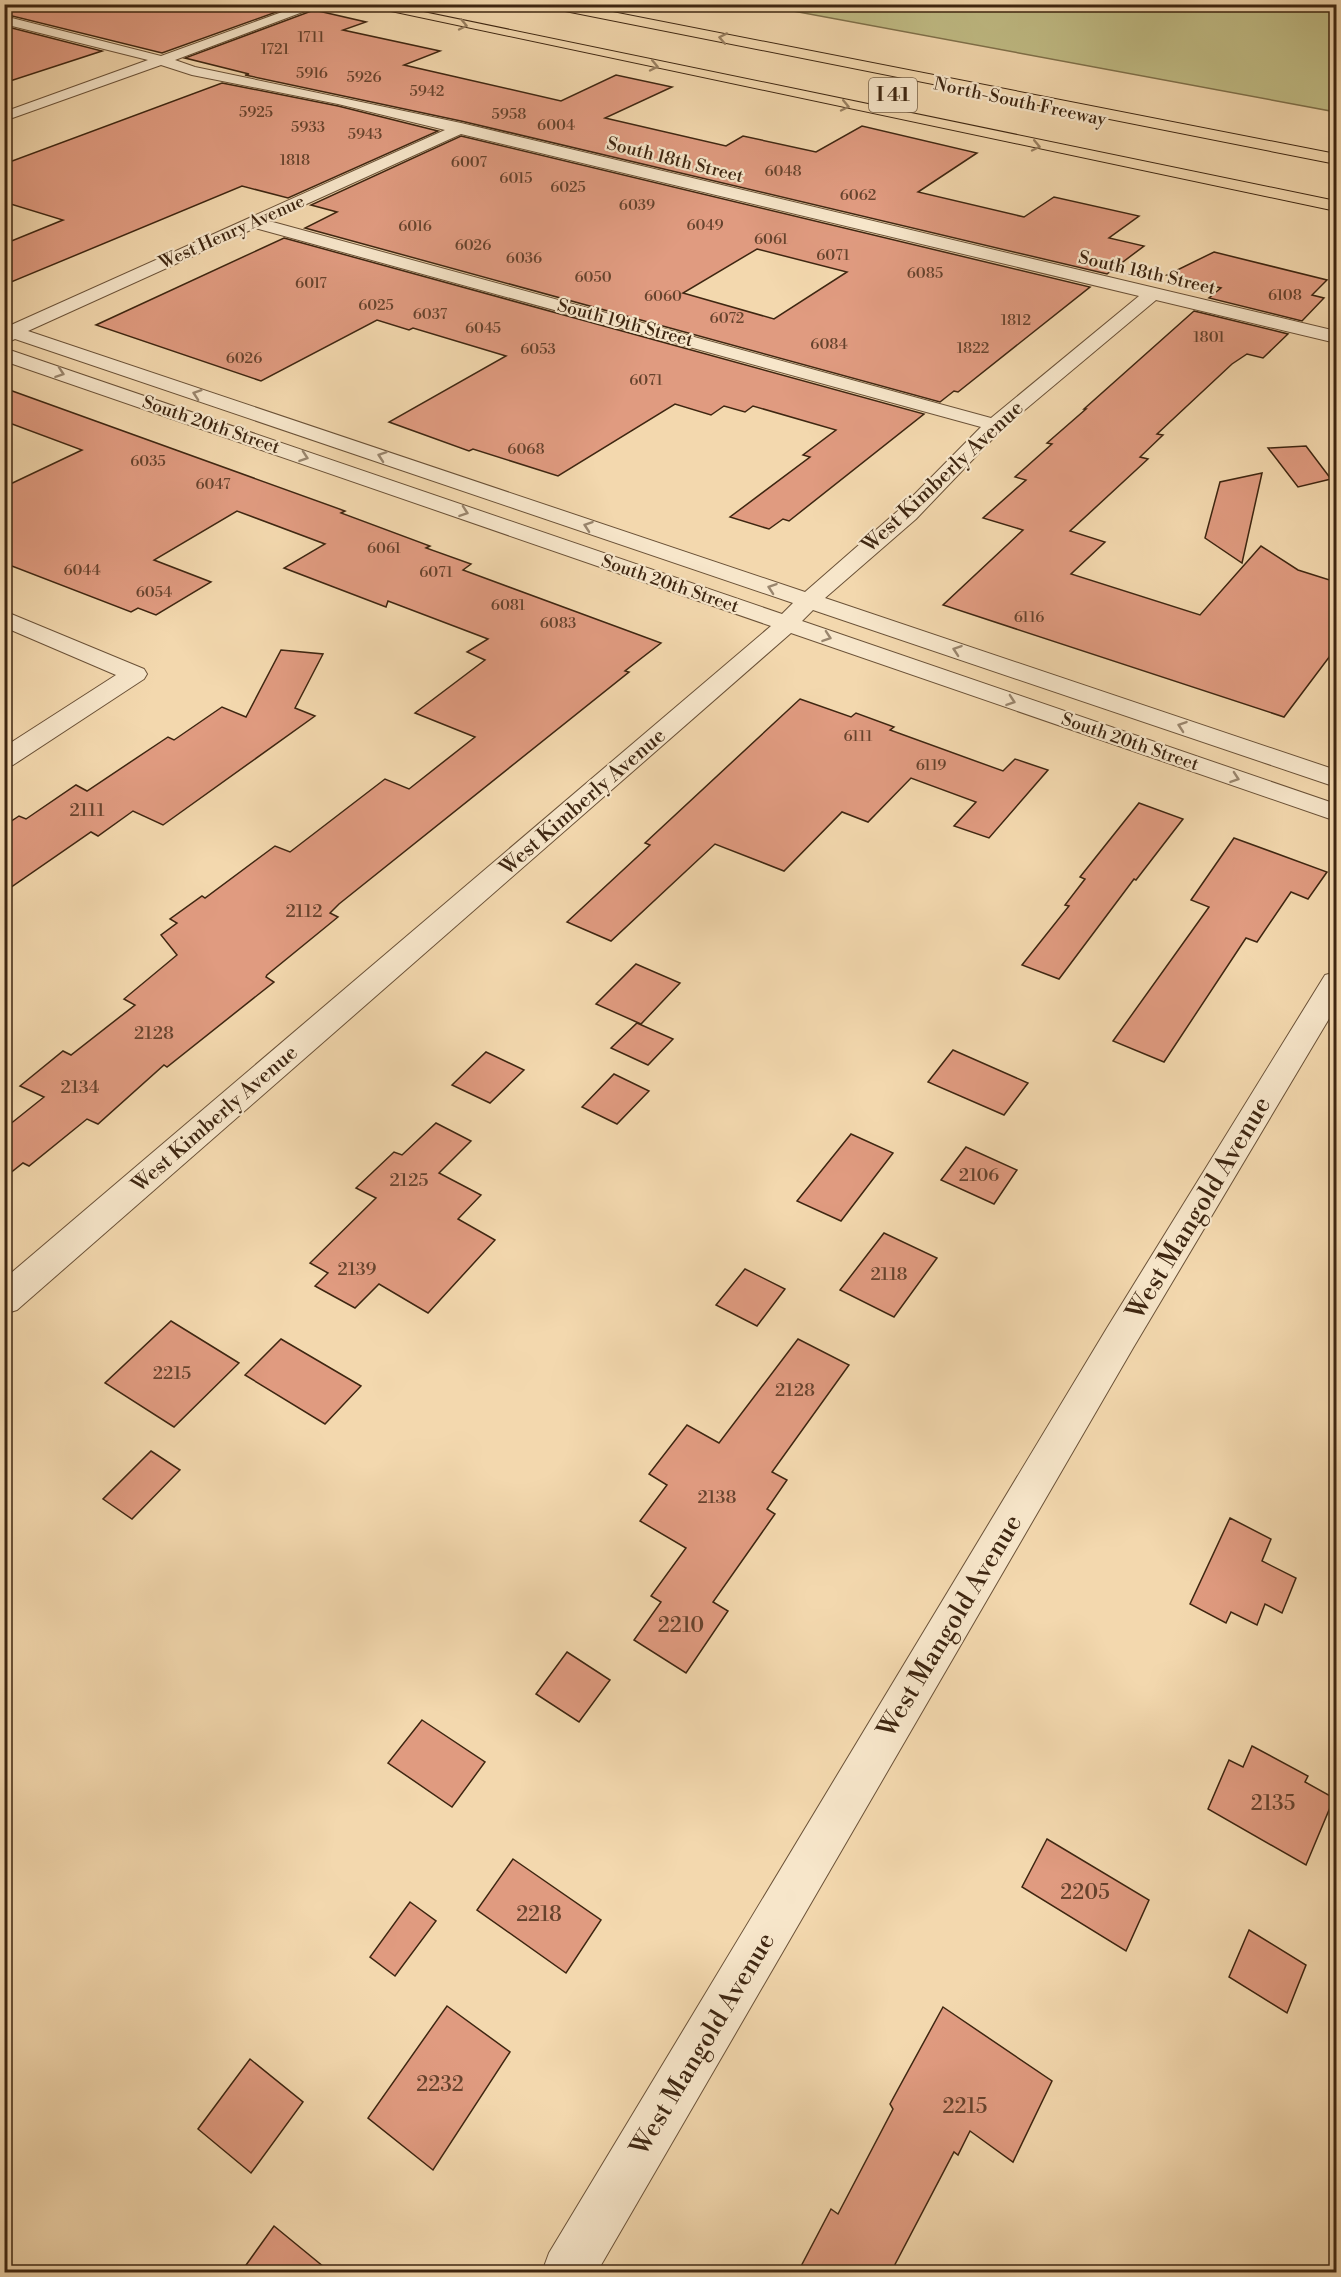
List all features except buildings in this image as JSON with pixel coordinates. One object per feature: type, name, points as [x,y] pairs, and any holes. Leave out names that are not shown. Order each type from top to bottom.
[{"type":"highway","points":[[364,4],[1088,157],[1336,206]]},
{"type":"highway","name":"North-South Freeway","points":[[550,4],[1336,159]]},
{"type":"highway","points":[[613,4],[1336,148]]},
{"type":"highway","points":[[1066,94],[1172,111]]},
{"type":"highway","points":[[1088,157],[1127,168],[1336,214]]},
{"type":"street","points":[[4,117],[318,4]]},
{"type":"street","name":"South 18th Street","points":[[4,20],[137,52],[160,61],[235,81],[338,100],[461,128],[1336,337]]},
{"type":"street","name":"West Henry Avenue","points":[[7,338],[461,128]]},
{"type":"street","name":"South 19th Street","points":[[254,222],[995,425]]},
{"type":"street","name":"West Kimberly Avenue","points":[[4,1300],[788,624],[809,600],[908,514],[995,425],[1152,294]]},
{"type":"street","name":"South 20th Street","points":[[7,338],[809,600],[1336,779]]},
{"type":"street","name":"South 20th Street","points":[[7,338],[788,624],[1336,813]]},
{"type":"street","points":[[4,618],[135,674],[4,759]]},
{"type":"street","name":"West Mangold Avenue","points":[[568,2272],[1120,1338],[1336,982]]},
{"type":"shaded area","points":[[761,5],[1336,5],[1336,112]]}]
